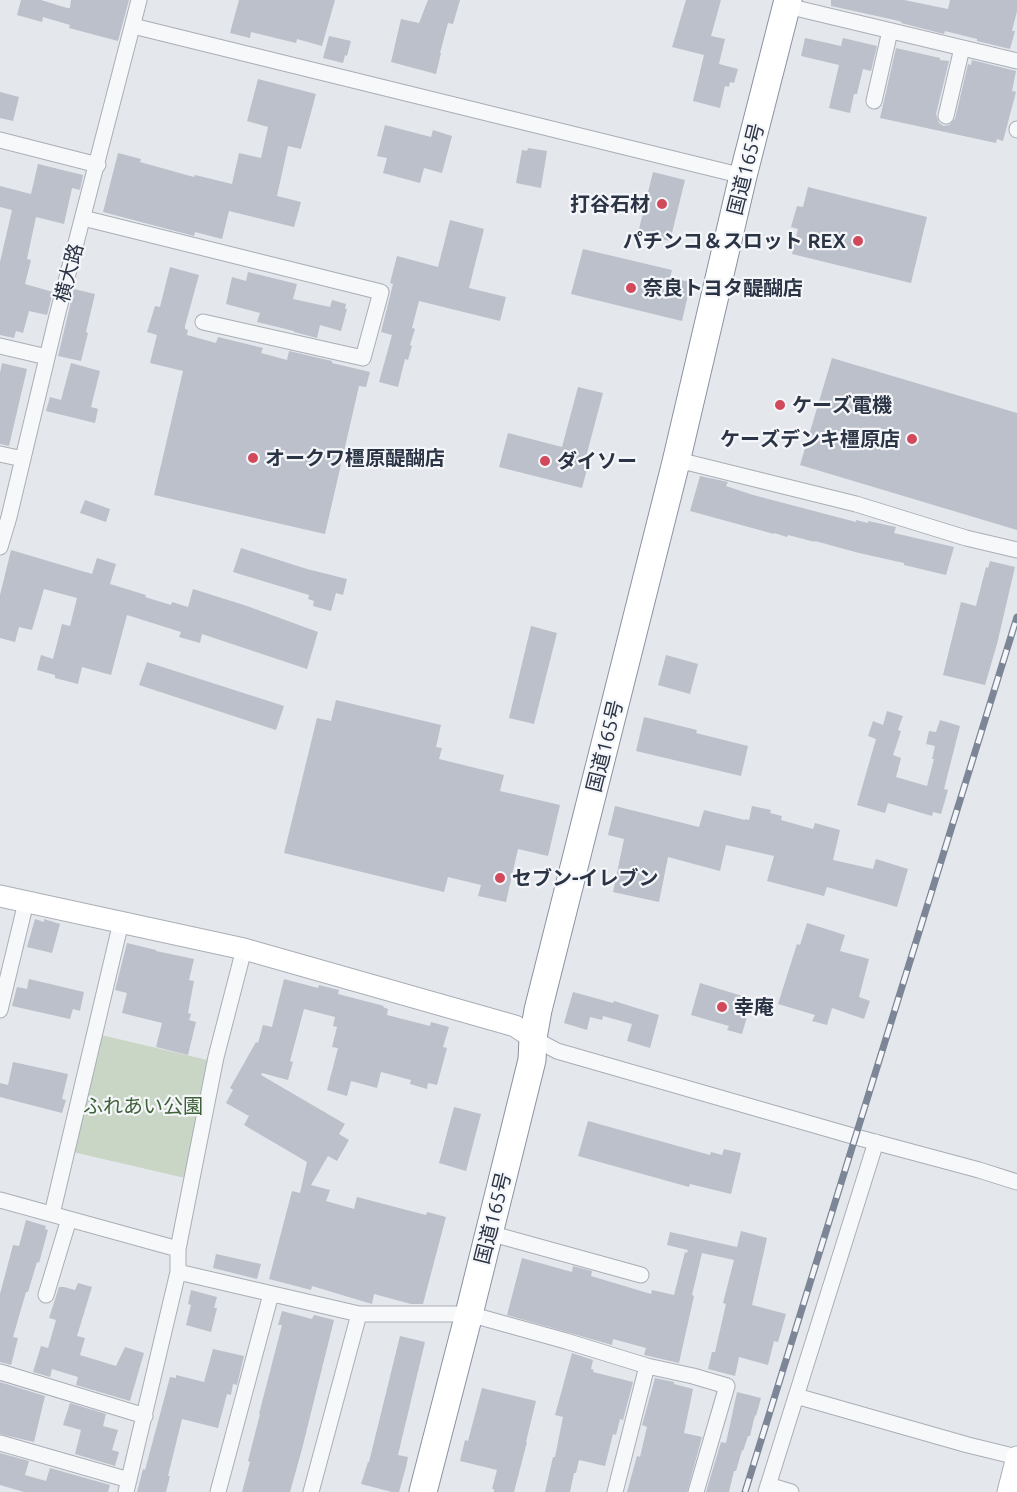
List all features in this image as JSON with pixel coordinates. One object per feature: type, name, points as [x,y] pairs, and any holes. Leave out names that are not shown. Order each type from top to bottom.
[{"type":"highway","name":"国道165号","points":[[423,1492],[532,1060],[538,1010],[676,462],[743,176],[788,3]]},
{"type":"street","name":"横大路","points":[[0,547],[139,0]]},
{"type":"street","points":[[788,3],[890,31],[1017,61]]},
{"type":"street","points":[[133,26],[743,176]]},
{"type":"street","points":[[874,101],[890,31]]},
{"type":"street","points":[[946,116],[962,48]]},
{"type":"street","points":[[0,140],[98,165]]},
{"type":"street","points":[[83,218],[381,292],[363,358],[203,321]]},
{"type":"street","points":[[0,346],[47,357]]},
{"type":"street","points":[[0,454],[23,459]]},
{"type":"street","points":[[676,462],[690,463],[856,504],[966,538],[1017,550]]},
{"type":"street","points":[[0,896],[244,949],[515,1026],[557,1051],[1017,1182]]},
{"type":"street","points":[[0,1010],[26,902]]},
{"type":"street","points":[[52,1214],[121,922]]},
{"type":"street","points":[[0,1443],[127,1486],[178,1272],[178,1249],[216,1057],[244,949]]},
{"type":"street","points":[[791,1492],[767,1489],[876,1142]]},
{"type":"street","points":[[0,1200],[178,1249]]},
{"type":"street","points":[[46,1295],[69,1219]]},
{"type":"street","points":[[489,1233],[641,1275]]},
{"type":"street","points":[[178,1272],[359,1314],[469,1314],[647,1366],[727,1386],[696,1492]]},
{"type":"street","points":[[218,1492],[271,1294]]},
{"type":"street","points":[[311,1492],[359,1314]]},
{"type":"street","points":[[615,1492],[647,1366]]},
{"type":"street","points":[[0,1372],[145,1416]]},
{"type":"street","points":[[796,1396],[1017,1457],[1008,1492]]},
{"type":"green space","name":"ふれあい公園","points":[[101,1035],[212,1061],[185,1178],[73,1152]]},
{"type":"building","points":[[21,0],[41,0],[70,8],[71,0],[129,0],[118,41],[69,28],[70,25],[43,17],[42,22],[17,15]]},
{"type":"building","points":[[239,0],[335,0],[322,46],[297,39],[296,43],[251,32],[250,38],[230,33]]},
{"type":"building","points":[[428,0],[460,0],[453,24],[448,23],[436,74],[391,62],[401,19],[419,23]]},
{"type":"building","points":[[686,0],[721,0],[711,36],[725,39],[719,64],[738,69],[734,83],[730,82],[729,87],[725,86],[720,108],[693,101],[704,55],[672,47]]},
{"type":"building","points":[[831,0],[904,0],[948,9],[950,0],[1017,0],[1012,31],[1015,31],[1010,49],[945,31],[944,34],[895,20],[831,6]]},
{"type":"building","points":[[329,36],[351,41],[343,63],[323,58]]},
{"type":"building","points":[[805,38],[841,46],[843,38],[877,46],[871,71],[863,69],[850,113],[829,108],[839,65],[801,56]]},
{"type":"building","points":[[896,48],[949,61],[936,114],[939,123],[944,126],[949,125],[955,119],[968,64],[971,65],[972,60],[1016,71],[1012,91],[1016,92],[1003,141],[997,139],[996,143],[880,118]]},
{"type":"building","points":[[258,79],[316,94],[301,149],[288,146],[277,196],[301,202],[294,227],[229,211],[222,239],[195,232],[194,236],[103,212],[118,153],[141,159],[140,162],[194,177],[195,175],[232,184],[239,153],[261,158],[268,127],[247,121]]},
{"type":"building","points":[[0,92],[19,97],[13,121],[0,118]]},
{"type":"building","points":[[385,125],[431,137],[433,130],[452,136],[442,173],[424,168],[420,183],[383,173],[387,158],[377,156]]},
{"type":"building","points":[[528,148],[547,151],[541,188],[516,183],[522,150],[527,151]]},
{"type":"building","points":[[38,164],[83,175],[80,190],[72,188],[64,224],[36,217],[27,259],[31,260],[25,284],[53,292],[47,315],[29,311],[23,333],[16,331],[14,338],[0,335],[0,262],[12,210],[0,207],[0,186],[31,194]]},
{"type":"building","name":"打谷石材","points":[[653,172],[685,180],[670,241],[638,233]]},
{"type":"building","name":"パチンコ＆スロット REX","points":[[808,187],[927,217],[911,283],[792,254],[798,229],[791,227],[797,206],[803,207]]},
{"type":"building","points":[[450,220],[484,229],[469,288],[506,297],[500,321],[419,301],[412,328],[415,329],[410,345],[412,346],[408,360],[405,359],[398,387],[379,382],[392,335],[381,332],[393,284],[390,283],[397,256],[438,267]]},
{"type":"building","name":"奈良トヨタ醍醐店","points":[[583,249],[672,270],[670,278],[691,282],[682,321],[571,294]]},
{"type":"building","name":"オークワ橿原醍醐店","points":[[170,267],[199,275],[185,326],[188,330],[187,335],[216,343],[218,337],[263,348],[261,353],[287,360],[289,351],[370,372],[366,387],[359,386],[325,534],[154,495],[183,371],[150,363],[157,335],[147,332],[155,306],[160,307]]},
{"type":"building","points":[[248,272],[297,284],[293,299],[330,307],[332,300],[346,304],[345,309],[347,309],[341,331],[320,325],[317,338],[257,322],[260,313],[226,304],[232,277],[246,281]]},
{"type":"building","points":[[74,289],[95,294],[81,361],[58,356]]},
{"type":"building","name":"ケーズデンキ橿原店","points":[[832,358],[1017,413],[1017,530],[800,465]]},
{"type":"building","points":[[2,363],[27,369],[9,446],[0,444]]},
{"type":"building","points":[[71,363],[100,371],[91,407],[98,409],[95,423],[46,411],[50,397],[61,400]]},
{"type":"building","name":"ダイソー","points":[[578,387],[603,393],[587,453],[591,454],[582,488],[499,467],[508,433],[562,447]]},
{"type":"building","points":[[700,476],[728,482],[726,486],[753,495],[856,522],[856,520],[868,523],[868,521],[896,527],[894,533],[954,547],[946,575],[815,541],[774,534],[690,511]]},
{"type":"building","points":[[85,500],[110,509],[106,522],[80,513]]},
{"type":"building","points":[[241,548],[347,579],[343,595],[336,593],[331,611],[313,606],[314,601],[308,599],[309,595],[233,572]]},
{"type":"building","points":[[11,550],[92,574],[97,558],[116,564],[110,584],[146,595],[145,597],[171,605],[172,602],[188,607],[193,589],[318,632],[307,669],[202,634],[200,643],[179,637],[181,632],[127,615],[111,675],[82,667],[78,684],[55,678],[55,675],[37,670],[41,655],[53,659],[62,624],[70,626],[77,598],[44,589],[32,630],[19,627],[15,642],[0,638],[0,595]]},
{"type":"building","points":[[990,561],[1015,567],[985,685],[943,675],[961,602],[976,606],[986,567],[988,568]]},
{"type":"building","points":[[531,626],[557,633],[534,724],[509,718]]},
{"type":"building","points":[[666,655],[698,664],[690,694],[658,685]]},
{"type":"building","points":[[147,662],[284,706],[276,730],[139,685]]},
{"type":"building","points":[[336,700],[441,725],[436,747],[442,748],[439,759],[504,775],[500,791],[560,805],[548,856],[518,849],[506,902],[478,896],[481,885],[448,877],[444,892],[284,853],[317,718],[331,721]]},
{"type":"building","points":[[887,711],[903,716],[893,755],[901,758],[896,777],[927,786],[935,746],[926,744],[929,731],[936,732],[940,720],[960,726],[944,789],[948,790],[941,814],[933,812],[932,816],[888,803],[885,813],[857,805],[876,739],[868,736],[873,721],[883,725]]},
{"type":"building","points":[[644,717],[748,746],[741,776],[636,751]]},
{"type":"building","points":[[615,806],[699,827],[704,810],[749,820],[752,806],[771,810],[770,813],[782,816],[781,820],[813,829],[815,823],[840,830],[833,860],[873,869],[876,859],[908,869],[897,907],[827,887],[824,896],[767,881],[774,856],[726,845],[720,871],[668,857],[659,902],[613,892],[624,839],[608,835]]},
{"type":"building","points":[[35,919],[60,924],[52,953],[27,947]]},
{"type":"building","points":[[807,923],[845,935],[840,951],[869,959],[859,997],[870,1001],[864,1019],[832,1008],[827,1025],[812,1021],[815,1015],[778,1004],[797,944],[800,945]]},
{"type":"building","points":[[127,943],[194,959],[189,980],[194,981],[188,1013],[191,1014],[189,1020],[196,1022],[188,1055],[156,1047],[162,1023],[122,1013],[127,993],[115,990]]},
{"type":"building","points":[[29,979],[84,992],[80,1011],[73,1009],[70,1019],[12,1006],[17,987],[27,989]]},
{"type":"building","points":[[284,979],[318,988],[319,985],[339,990],[338,994],[384,1006],[388,1009],[387,1015],[430,1026],[431,1022],[449,1027],[443,1047],[447,1048],[437,1085],[428,1083],[427,1089],[410,1084],[411,1080],[381,1072],[377,1088],[351,1081],[347,1096],[327,1090],[338,1048],[332,1047],[337,1027],[333,1026],[335,1017],[304,1009],[290,1061],[293,1062],[288,1080],[262,1073],[261,1075],[345,1124],[339,1134],[349,1140],[337,1161],[328,1156],[311,1185],[330,1190],[326,1201],[354,1209],[357,1197],[426,1215],[427,1212],[446,1217],[423,1304],[411,1304],[374,1294],[372,1304],[312,1286],[311,1290],[269,1279],[292,1191],[300,1193],[307,1162],[244,1125],[249,1116],[226,1103],[233,1090],[230,1088],[256,1042],[258,1043],[263,1025],[272,1027]]},
{"type":"building","points":[[700,983],[752,999],[742,1034],[727,1030],[729,1026],[691,1015]]},
{"type":"building","points":[[573,992],[613,1003],[614,1001],[659,1015],[650,1048],[627,1041],[632,1024],[603,1016],[602,1020],[590,1017],[587,1030],[564,1023]]},
{"type":"building","points":[[13,1062],[68,1074],[62,1099],[66,1100],[62,1113],[0,1097],[0,1083],[8,1085]]},
{"type":"building","points":[[454,1107],[481,1114],[466,1171],[439,1163]]},
{"type":"building","points":[[588,1121],[710,1155],[711,1152],[722,1155],[724,1149],[741,1153],[731,1194],[690,1184],[689,1187],[578,1156]]},
{"type":"building","points":[[26,1220],[46,1226],[45,1229],[48,1230],[13,1337],[18,1338],[11,1365],[0,1362],[0,1294],[13,1245],[19,1246]]},
{"type":"building","points":[[741,1231],[767,1238],[752,1305],[786,1314],[778,1342],[774,1341],[768,1365],[739,1357],[735,1376],[708,1369],[712,1352],[715,1352],[726,1304],[723,1303],[734,1260],[702,1253],[679,1363],[644,1355],[646,1348],[613,1339],[612,1345],[507,1315],[522,1258],[572,1272],[573,1266],[592,1271],[591,1276],[651,1294],[652,1290],[674,1295],[685,1252],[687,1253],[688,1250],[667,1245],[670,1232],[737,1247]]},
{"type":"building","points":[[216,1254],[261,1264],[257,1279],[213,1268]]},
{"type":"building","points":[[78,1283],[92,1287],[77,1336],[85,1338],[80,1355],[116,1366],[125,1347],[144,1353],[130,1401],[76,1385],[78,1377],[52,1369],[50,1377],[33,1372],[41,1346],[48,1348],[56,1320],[49,1318],[59,1287],[75,1290]]},
{"type":"building","points":[[191,1290],[217,1297],[214,1308],[217,1308],[211,1332],[186,1325],[191,1305],[188,1304]]},
{"type":"building","points":[[282,1311],[312,1319],[314,1315],[334,1320],[290,1492],[242,1492],[282,1325],[278,1325]]},
{"type":"building","points":[[400,1336],[425,1342],[398,1455],[408,1457],[406,1467],[399,1492],[392,1492],[361,1484],[369,1462]]},
{"type":"building","points":[[213,1349],[244,1356],[237,1385],[233,1384],[231,1395],[227,1394],[218,1428],[182,1419],[166,1492],[137,1492],[170,1377],[176,1378],[176,1375],[204,1382]]},
{"type":"building","points":[[572,1353],[593,1360],[591,1369],[594,1370],[593,1372],[633,1382],[623,1420],[620,1419],[616,1435],[613,1434],[605,1466],[579,1460],[570,1492],[545,1492],[563,1417],[555,1415]]},
{"type":"building","points":[[655,1378],[693,1389],[684,1433],[702,1437],[687,1492],[627,1492],[637,1456],[640,1457],[647,1427],[642,1425]]},
{"type":"building","points":[[0,1382],[45,1396],[34,1442],[0,1434]]},
{"type":"building","points":[[482,1388],[536,1401],[514,1492],[494,1492],[492,1489],[497,1470],[460,1461],[465,1440],[468,1441]]},
{"type":"building","points":[[737,1392],[761,1398],[750,1436],[742,1450],[736,1471],[734,1471],[729,1492],[706,1492],[721,1442],[726,1443]]},
{"type":"building","points":[[70,1403],[106,1414],[103,1426],[118,1430],[112,1450],[119,1452],[115,1466],[75,1454],[81,1430],[63,1425]]},
{"type":"building","points":[[0,1453],[29,1461],[25,1475],[46,1481],[50,1468],[110,1485],[108,1492],[24,1492],[0,1485]]},
{"type":"railway","points":[[745,1492],[1017,617]]},
{"type":"place","name":"打谷石材","points":[[662,204]]},
{"type":"place","name":"パチンコ＆スロット REX","points":[[858,241]]},
{"type":"place","name":"奈良トヨタ醍醐店","points":[[631,288]]},
{"type":"place","name":"ケーズ電機","points":[[780,405]]},
{"type":"place","name":"ケーズデンキ橿原店","points":[[912,439]]},
{"type":"place","name":"オークワ橿原醍醐店","points":[[253,458]]},
{"type":"place","name":"ダイソー","points":[[545,461]]},
{"type":"place","name":"セブン-イレブン","points":[[500,878]]},
{"type":"place","name":"幸庵","points":[[722,1007]]}]
